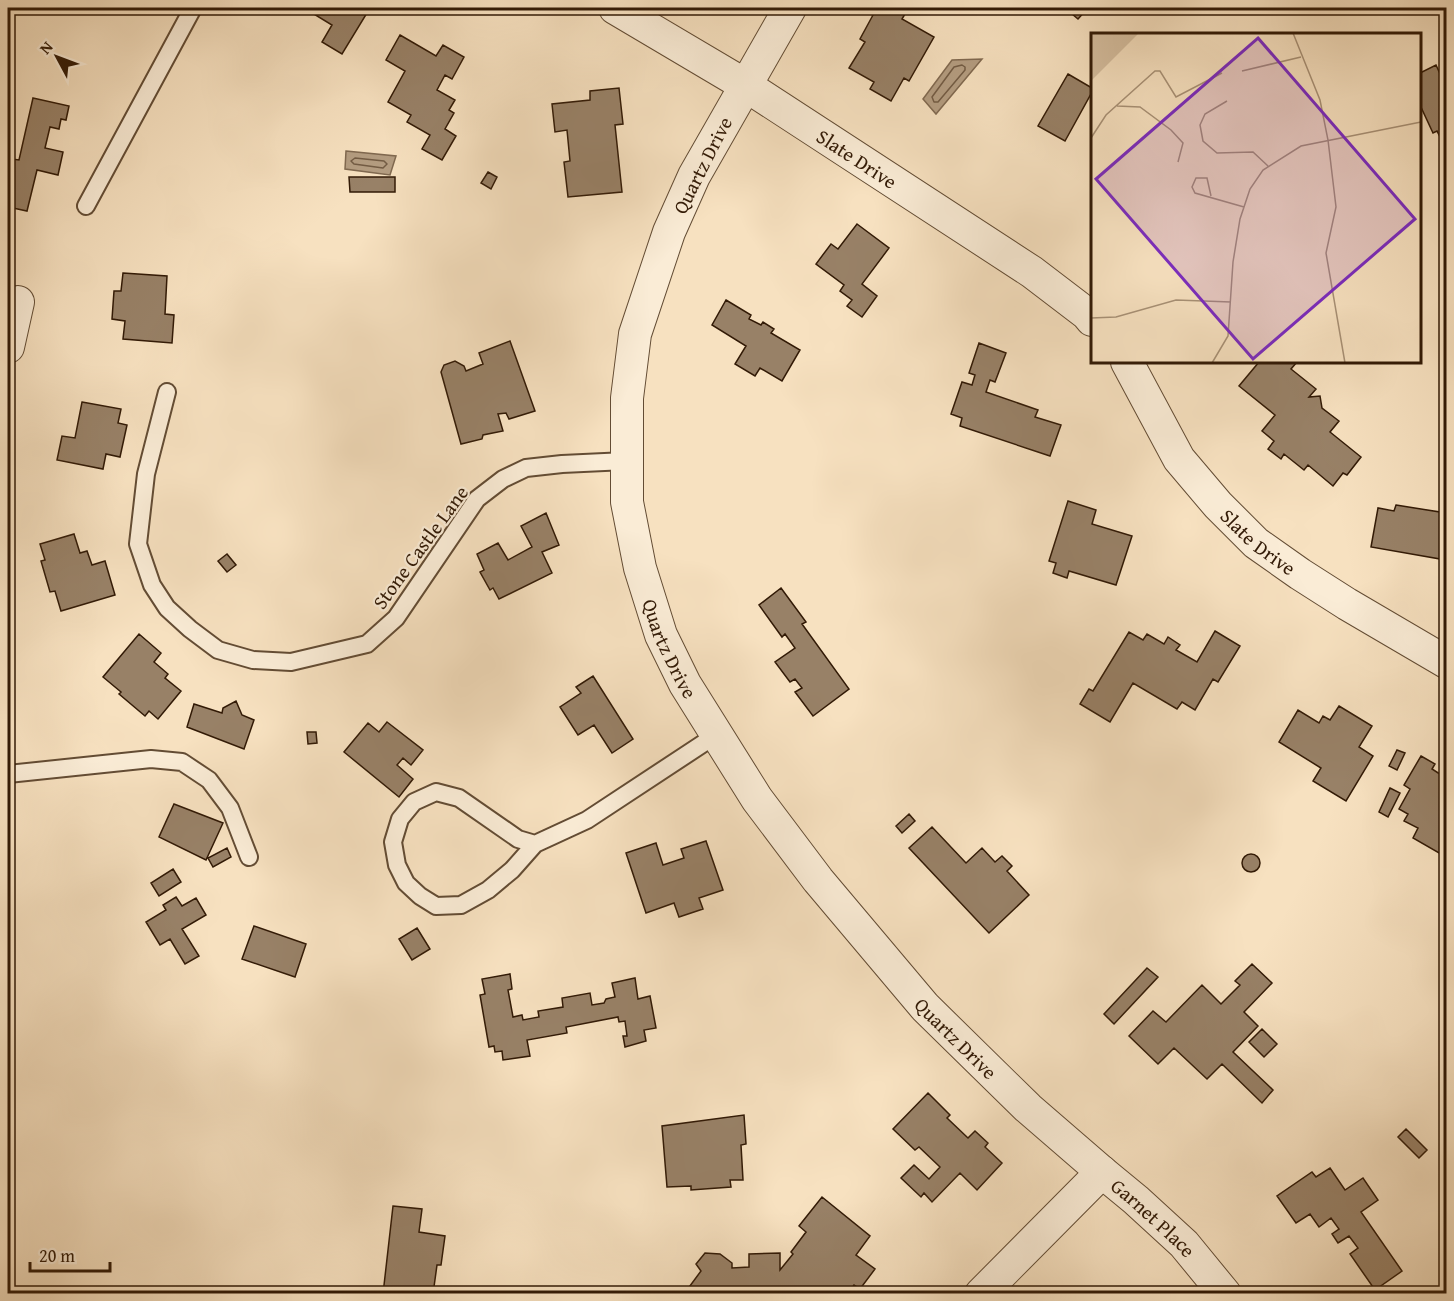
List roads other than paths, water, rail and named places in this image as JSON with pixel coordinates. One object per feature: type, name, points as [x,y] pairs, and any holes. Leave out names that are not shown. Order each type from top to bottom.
[{"type":"street","name":"Slate Drive","points":[[615,8],[745,85],[1032,272],[1091,319]]},
{"type":"street","name":"Quartz Drive","points":[[790,8],[694,176],[669,232],[635,334],[627,398],[626,461],[627,502],[640,568],[661,634],[685,684],[757,799],[818,880],[925,1007],[1028,1108],[1102,1172]]},
{"type":"street","points":[[8,347],[18,302]]},
{"type":"street","name":"Slate Drive","points":[[1128,363],[1179,459],[1218,505],[1256,543],[1347,604],[1446,662]]},
{"type":"street","points":[[981,1293],[1102,1172]]},
{"type":"street","name":"Garnet Place","points":[[1102,1172],[1184,1244],[1225,1293]]},
{"type":"lane","points":[[86,206],[193,8]]},
{"type":"lane","name":"Stone Castle Lane","points":[[167,392],[146,474],[138,544],[152,585],[167,608],[190,630],[218,650],[252,660],[291,662],[367,644],[396,618],[477,499],[502,478],[526,468],[626,461]]},
{"type":"lane","points":[[535,844],[518,839],[459,798],[436,792],[414,802],[400,819],[393,842],[397,865],[406,883],[436,906],[460,905],[488,890],[512,870],[535,844],[587,820],[716,735]]},
{"type":"lane","points":[[8,774],[151,759],[182,762],[209,780],[230,808],[249,857]]},
{"type":"water","points":[[982,59],[936,114],[923,99],[952,60]]},
{"type":"water","points":[[346,151],[396,156],[390,175],[345,169]]}]
